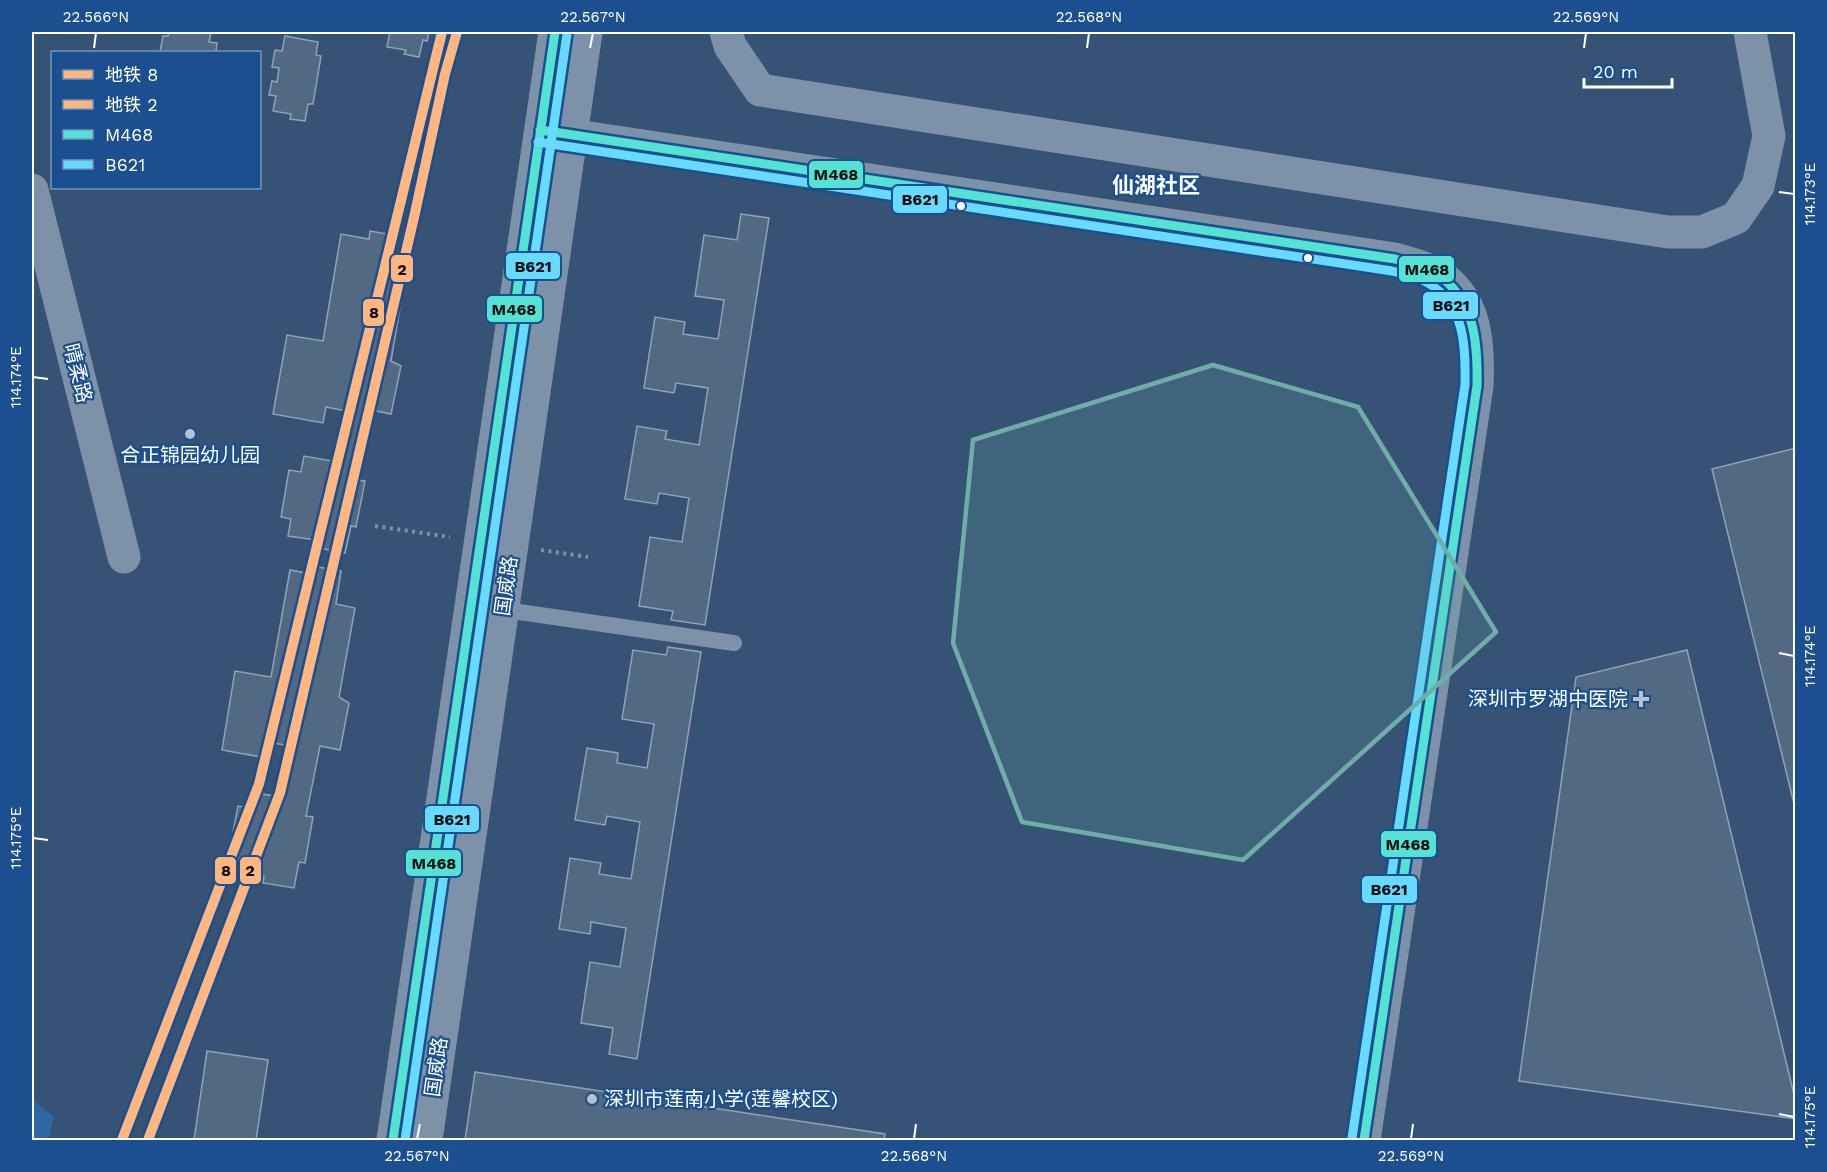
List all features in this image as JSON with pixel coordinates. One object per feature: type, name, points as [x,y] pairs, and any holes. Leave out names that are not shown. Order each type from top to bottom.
[{"type":"street","name":"国威路","points":[[426,1140],[503,609],[556,133],[555,32]]},
{"type":"street","name":"国威路","points":[[393,1140],[471,605],[556,133],[586,32]]},
{"type":"street","points":[[726,32],[730,46],[760,90],[1668,232],[1702,232],[1736,218],[1758,186],[1769,136],[1750,32]]},
{"type":"street","points":[[556,133],[1395,259],[1436,273],[1454,288],[1470,310],[1476,335],[1477,386],[1364,1140]]},
{"type":"street","name":"晴柔路","points":[[32,190],[124,557]]},
{"type":"street","points":[[410,1025],[440,1039]]},
{"type":"lane","points":[[471,605],[734,643]]},
{"type":"highlighted area","points":[[1213,365],[1358,407],[1496,632],[1243,860],[1022,822],[953,643],[973,440]]},
{"type":"shaded area","points":[[32,1099],[54,1117],[48,1140],[32,1140]]},
{"type":"building","points":[[169,32],[211,32],[209,42],[217,43],[216,51],[160,51],[163,36],[168,36]]},
{"type":"building","points":[[390,32],[429,32],[427,41],[423,40],[419,57],[404,54],[406,50],[387,47]]},
{"type":"building","points":[[285,36],[318,42],[316,55],[321,56],[313,104],[308,104],[305,121],[290,119],[291,114],[273,111],[276,96],[269,95],[272,81],[277,82],[279,68],[272,67],[275,50],[282,51]]},
{"type":"building","points":[[741,214],[769,218],[705,625],[671,620],[673,611],[639,606],[650,537],[682,542],[689,498],[659,493],[657,504],[625,499],[637,426],[667,431],[665,439],[699,445],[708,388],[676,383],[674,393],[644,388],[655,317],[685,322],[683,334],[718,339],[724,300],[695,296],[704,235],[737,240]]},
{"type":"building","points":[[370,231],[393,235],[387,269],[406,272],[391,361],[401,366],[391,414],[371,410],[357,480],[365,481],[356,527],[351,526],[345,553],[314,547],[316,540],[288,536],[291,519],[281,517],[289,470],[301,472],[304,456],[337,462],[346,411],[326,407],[323,423],[273,414],[287,335],[323,341],[341,234],[369,239]]},
{"type":"building","points":[[1796,448],[1796,812],[1712,469]]},
{"type":"building","points":[[318,567],[341,571],[336,604],[355,608],[339,697],[349,703],[340,750],[320,746],[306,816],[313,817],[305,863],[299,862],[294,888],[263,883],[264,876],[236,871],[239,854],[229,853],[238,806],[250,808],[252,792],[285,798],[294,747],[274,743],[272,759],[222,750],[235,671],[271,677],[290,570],[317,575]]},
{"type":"building","points":[[668,647],[701,652],[637,1059],[609,1054],[613,1028],[581,1023],[590,962],[620,967],[626,928],[591,922],[590,934],[559,929],[570,858],[601,863],[599,874],[631,879],[640,822],[607,816],[605,825],[575,820],[587,748],[618,753],[617,763],[647,768],[654,724],[622,719],[633,650],[666,655]]},
{"type":"building","points":[[1687,650],[1796,1103],[1796,1119],[1519,1081],[1576,677]]},
{"type":"building","points":[[207,1051],[268,1060],[256,1140],[194,1140]]},
{"type":"building","name":"深圳市莲南小学(莲馨校区)","points":[[475,1072],[885,1134],[884,1140],[465,1140]]},
{"type":"metro line","name":"8","points":[[122,1140],[259,784],[442,32]]},
{"type":"metro line","name":"2","points":[[148,1140],[280,793],[415,213],[445,74],[457,32]]},
{"type":"transit line","name":"M468","points":[[393,1140],[555,32]]},
{"type":"transit line","name":"B621","points":[[405,1140],[567,34]]},
{"type":"transit line","name":"M468","points":[[540,130],[1395,259],[1435,273],[1459,295],[1466,308],[1475,338],[1477,386],[1364,1140]]},
{"type":"transit line","name":"B621","points":[[538,142],[1392,271],[1428,283],[1450,303],[1461,328],[1465,356],[1465,385],[1352,1138]]},
{"type":"place","name":"合正锦园幼儿园","points":[[190,434]]},
{"type":"place","name":"深圳市罗湖中医院","points":[[1641,699]]},
{"type":"place","name":"深圳市莲南小学(莲馨校区)","points":[[592,1099]]},
{"type":"district","name":"仙湖社区","points":[[1156,185]]}]
